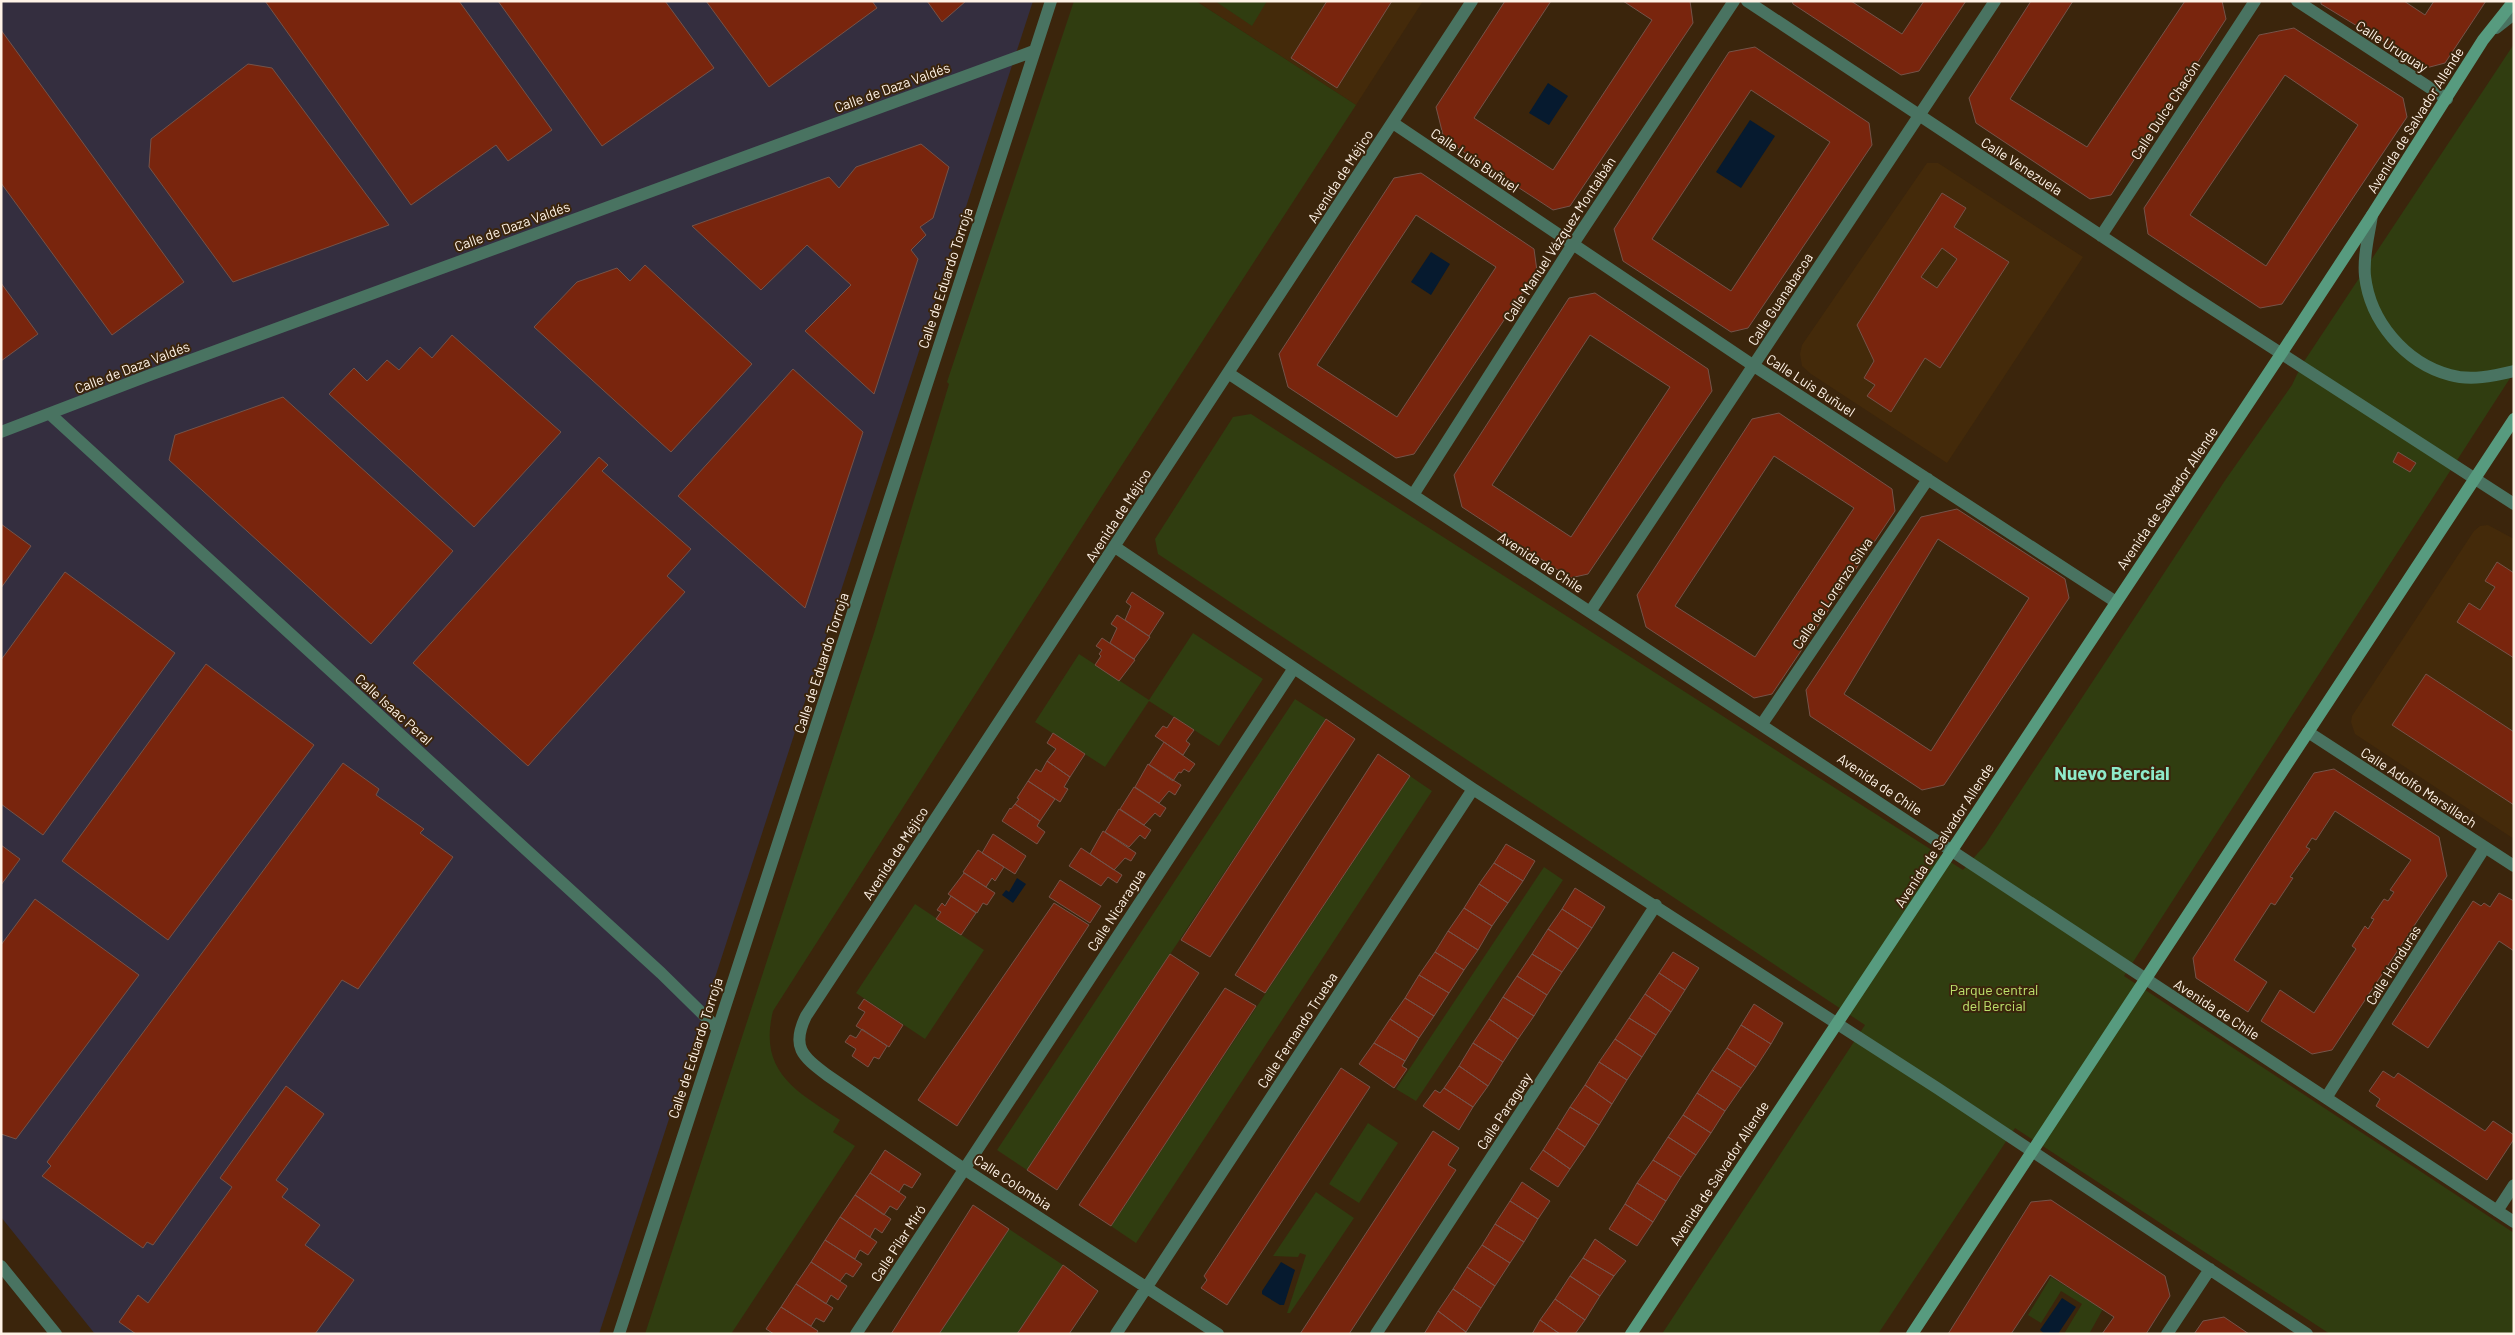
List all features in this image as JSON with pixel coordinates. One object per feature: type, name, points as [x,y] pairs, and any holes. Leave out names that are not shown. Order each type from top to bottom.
[{"type":"street","name":"Calle de Eduardo Torroja","points":[[618,1334],[1051,1]]},
{"type":"street","name":"Avenida de Méjico","points":[[799,1048],[799,1031],[806,1016],[1472,1]]},
{"type":"street","name":"Calle Manuel Vázquez Montalbán","points":[[1413,495],[1573,244],[1734,1]]},
{"type":"street","name":"Calle Venezuela","points":[[1747,1],[2281,354]]},
{"type":"street","name":"Calle Guanabacoa","points":[[1590,612],[1995,1]]},
{"type":"street","name":"Calle Dulce Chacón","points":[[2101,236],[2255,1]]},
{"type":"street","name":"Calle Uruguay","points":[[2297,1],[2447,99]]},
{"type":"street","name":"Avenida de Salvador Allende","points":[[1631,1334],[2281,354],[2447,99],[2483,40],[2514,1]]},
{"type":"street","name":"Avenida de Salvador Allende","points":[[2483,40],[2514,14]]},
{"type":"street","name":"Calle de Daza Valdés","points":[[1,432],[150,375],[1034,51]]},
{"type":"street","name":"Calle Luis Buñuel","points":[[1393,123],[1754,366],[2116,602]]},
{"type":"street","name":"Avenida de Salvador Allende","points":[[2372,215],[2365,252],[2365,276],[2372,306],[2384,330],[2426,366],[2450,376],[2482,378],[2514,371]]},
{"type":"street","points":[[2281,354],[2514,504]]},
{"type":"street","name":"Avenida de Chile","points":[[1228,373],[2514,1222]]},
{"type":"street","name":"Calle Isaac Peral","points":[[50,414],[662,973],[716,1028]]},
{"type":"street","points":[[1912,1334],[2514,420]]},
{"type":"street","name":"Calle de Lorenzo Silva","points":[[1762,724],[1928,479]]},
{"type":"street","points":[[1115,547],[1473,790],[1656,905],[2307,1334]]},
{"type":"street","name":"Calle Nicaragua","points":[[964,1168],[1294,668]]},
{"type":"street","name":"Calle Adolfo Marsillach","points":[[2308,732],[2514,866]]},
{"type":"street","name":"Calle Fernando Trueba","points":[[1116,1334],[1473,790]]},
{"type":"street","name":"Calle Honduras","points":[[2326,1098],[2485,847]]},
{"type":"street","name":"Calle Paraguay","points":[[1376,1334],[1656,905]]},
{"type":"street","name":"Calle Colombia","points":[[799,1048],[808,1061],[827,1075],[964,1168],[1218,1334]]},
{"type":"street","name":"Calle Pilar Miró","points":[[856,1334],[964,1168]]},
{"type":"street","points":[[2497,1211],[2514,1185]]},
{"type":"street","points":[[1,1266],[56,1334]]},
{"type":"street","points":[[2167,1334],[2210,1269]]},
{"type":"shaded area","points":[[1,1],[1033,1],[599,1334],[95,1334],[1,1217]]},
{"type":"shaded area","points":[[1196,1],[1423,1],[1356,105]]},
{"type":"shaded area","points":[[1927,163],[1938,163],[2083,257],[1947,463],[1811,374],[1802,366],[1800,354],[1802,345]]},
{"type":"shaded area","points":[[2488,525],[2514,539],[2514,839],[2355,734],[2351,722],[2352,716],[2474,531],[2480,526]]},
{"type":"green space","points":[[1074,1],[1196,1],[1356,105],[1107,488],[773,1011],[770,1032],[771,1050],[776,1065],[784,1078],[796,1089],[840,1120],[833,1132],[855,1146],[731,1334],[645,1334],[874,633],[949,384],[947,382]]},
{"type":"green space","points":[[1215,1],[1267,1],[1252,26]]},
{"type":"green space","name":"Parque central del Bercial","points":[[2514,44],[2514,372],[2124,976],[2514,1233],[2514,1334],[2330,1334],[2015,1128],[1878,1334],[1662,1334],[1865,1025],[1158,554],[1155,539],[1233,417],[1251,414],[1963,870],[1985,845],[2226,479],[2292,385],[2301,366]]},
{"type":"green space","points":[[1193,633],[1263,679],[1219,746],[1149,701],[1105,767],[1035,722],[1079,654],[1149,700]]},
{"type":"green space","points":[[1295,699],[1326,719],[1027,1170],[997,1150]]},
{"type":"green space","points":[[1410,776],[1432,791],[1136,1243],[1111,1226]]},
{"type":"green space","points":[[1544,867],[1563,880],[1416,1101],[1396,1089]]},
{"type":"green space","points":[[915,904],[984,950],[925,1039],[856,993]]},
{"type":"green space","points":[[1368,1123],[1398,1143],[1359,1203],[1329,1184]]},
{"type":"green space","points":[[1316,1192],[1354,1218],[1290,1313],[1287,1313],[1306,1255],[1300,1253],[1298,1257],[1273,1256]]},
{"type":"green space","points":[[1009,1229],[1063,1265],[1017,1334],[939,1334]]},
{"type":"green space","points":[[2051,1277],[2103,1309],[2089,1334],[2064,1334],[2082,1304],[2061,1291],[2041,1323],[2028,1315]]},
{"type":"water","points":[[1548,83],[1568,96],[1549,125],[1529,113]]},
{"type":"water","points":[[1750,120],[1775,136],[1741,188],[1716,172]]},
{"type":"water","points":[[1431,252],[1450,264],[1431,295],[1411,282]]},
{"type":"water","points":[[1017,878],[1026,884],[1013,903],[1002,895],[1006,890],[1009,892]]},
{"type":"water","points":[[1281,1262],[1295,1270],[1284,1305],[1280,1305],[1262,1294],[1262,1291]]},
{"type":"water","points":[[2062,1298],[2076,1307],[2058,1334],[2045,1334],[2040,1330]]},
{"type":"building","points":[[265,1],[459,1],[552,130],[508,161],[496,145],[411,205]]},
{"type":"building","points":[[498,1],[665,1],[714,68],[602,146]]},
{"type":"building","points":[[706,1],[872,1],[877,8],[769,87]]},
{"type":"building","points":[[927,1],[966,1],[942,22]]},
{"type":"building","points":[[1327,1],[1392,1],[1337,88],[1291,58]]},
{"type":"building","points":[[1505,1],[1551,1],[1474,118],[1553,170],[1652,20],[1623,1],[1690,1],[1693,23],[1570,206],[1553,210],[1444,139],[1436,107]]},
{"type":"building","points":[[1792,1],[1851,1],[1902,34],[1924,1],[1966,1],[1919,71],[1901,75],[1793,4]]},
{"type":"building","points":[[2031,1],[2073,1],[2010,99],[2087,147],[2185,1],[2222,1],[2226,19],[2111,195],[2090,199],[1976,123],[1969,98]]},
{"type":"building","points":[[2321,1],[2404,1],[2425,15],[2434,1],[2486,1],[2445,63],[2426,68],[2321,4]]},
{"type":"building","points":[[2294,28],[2403,98],[2407,117],[2282,304],[2260,308],[2148,234],[2144,208],[2259,35]],"holes":[[[2285,75],[2358,125],[2266,266],[2190,215]]]},
{"type":"building","points":[[1,30],[184,282],[112,335],[1,183]]},
{"type":"building","points":[[1755,47],[1869,123],[1872,145],[1748,328],[1731,332],[1623,261],[1614,229],[1729,52]],"holes":[[[1751,90],[1830,142],[1731,291],[1652,239]]]},
{"type":"building","points":[[248,64],[272,68],[389,225],[233,282],[149,167],[151,139]]},
{"type":"building","points":[[921,144],[949,167],[933,218],[920,227],[926,235],[911,250],[918,259],[874,394],[805,331],[851,285],[807,245],[761,290],[692,226],[829,177],[839,188],[856,167]]},
{"type":"building","points":[[1421,173],[1534,249],[1537,271],[1414,454],[1396,458],[1288,387],[1279,354],[1394,178]],"holes":[[[1416,215],[1496,267],[1397,417],[1317,365]]]},
{"type":"building","points":[[1942,193],[1966,208],[1954,227],[2009,262],[1940,368],[1925,358],[1891,412],[1867,396],[1875,385],[1864,378],[1874,361],[1857,325]],"holes":[[[1942,248],[1957,259],[1937,288],[1921,277]]]},
{"type":"building","points":[[645,265],[752,364],[671,452],[534,327],[577,282],[617,268],[630,281]]},
{"type":"building","points":[[1,283],[38,334],[1,361]]},
{"type":"building","points":[[1595,293],[1708,369],[1712,391],[1588,574],[1570,578],[1462,507],[1454,475],[1569,298]],"holes":[[[1590,335],[1670,387],[1571,537],[1492,485]]]},
{"type":"building","points":[[452,335],[561,432],[474,527],[329,394],[354,368],[367,381],[387,360],[399,370],[420,347],[432,358]]},
{"type":"building","points":[[793,369],[863,432],[805,608],[678,496]]},
{"type":"building","points":[[283,397],[453,551],[371,644],[169,460],[175,435]]},
{"type":"building","points":[[1779,413],[1892,489],[1895,511],[1772,694],[1754,698],[1646,627],[1637,595],[1752,419]],"holes":[[[1774,456],[1854,508],[1755,657],[1675,606]]]},
{"type":"building","points":[[2398,452],[2416,463],[2410,472],[2393,462]]},
{"type":"building","points":[[599,457],[608,465],[602,471],[691,549],[667,576],[685,592],[528,766],[413,663]]},
{"type":"building","points":[[1957,509],[2065,579],[2069,598],[1944,785],[1922,790],[1810,716],[1806,690],[1921,517]],"holes":[[[1938,539],[2029,598],[1931,751],[1844,694]]]},
{"type":"building","points":[[1,524],[31,546],[1,588]]},
{"type":"building","points":[[2497,562],[2514,573],[2514,658],[2457,622],[2469,603],[2480,610],[2495,587],[2485,581]]},
{"type":"building","points":[[65,572],[175,653],[43,835],[1,804],[1,660]]},
{"type":"building","points":[[1132,592],[1164,613],[1149,636],[1125,620],[1131,606],[1126,602]]},
{"type":"building","points":[[1117,615],[1150,637],[1134,659],[1110,643],[1117,628],[1111,624]]},
{"type":"building","points":[[1102,638],[1135,660],[1119,681],[1095,665],[1101,656],[1099,654],[1102,650],[1096,646]]},
{"type":"building","points":[[206,664],[314,745],[168,940],[62,861]]},
{"type":"building","points":[[2426,674],[2514,732],[2514,805],[2392,725]]},
{"type":"building","points":[[1174,717],[1194,730],[1186,741],[1190,744],[1183,755],[1155,736],[1163,726],[1167,728]]},
{"type":"building","points":[[1326,719],[1355,739],[1210,957],[1181,940]]},
{"type":"building","points":[[1053,733],[1085,754],[1070,777],[1047,761],[1056,749],[1047,743]]},
{"type":"building","points":[[1164,742],[1195,764],[1189,772],[1184,769],[1181,773],[1179,772],[1173,781],[1149,765]]},
{"type":"building","points":[[1378,754],[1410,776],[1265,993],[1235,975]]},
{"type":"building","points":[[1047,761],[1070,777],[1064,787],[1068,789],[1060,802],[1028,781],[1036,769],[1041,772]]},
{"type":"building","points":[[343,763],[379,789],[376,795],[424,829],[420,833],[453,857],[358,989],[342,980],[153,1245],[147,1242],[143,1248],[42,1176],[51,1166],[47,1162]]},
{"type":"building","points":[[1148,764],[1181,785],[1175,795],[1169,791],[1159,803],[1135,787]]},
{"type":"building","points":[[2334,769],[2439,837],[2447,876],[2332,1050],[2312,1054],[2261,1021],[2280,990],[2314,1013],[2356,949],[2352,946],[2365,926],[2368,929],[2374,919],[2371,918],[2384,899],[2388,901],[2394,892],[2390,890],[2411,860],[2335,811],[2316,840],[2312,838],[2306,847],[2310,849],[2290,877],[2293,878],[2275,905],[2271,903],[2234,960],[2267,982],[2248,1012],[2196,978],[2193,958],[2314,773]]},
{"type":"building","points":[[1028,781],[1055,799],[1040,821],[1015,804]]},
{"type":"building","points":[[1134,787],[1166,808],[1160,817],[1155,813],[1144,825],[1120,809]]},
{"type":"building","points":[[1015,804],[1040,821],[1037,826],[1045,832],[1037,844],[1002,821],[1010,808]]},
{"type":"building","points":[[1119,809],[1151,830],[1145,839],[1140,835],[1129,847],[1105,832]]},
{"type":"building","points":[[1103,831],[1136,853],[1131,861],[1125,858],[1114,870],[1090,854]]},
{"type":"building","points":[[993,834],[1026,856],[1015,874],[982,853]]},
{"type":"building","points":[[1506,844],[1535,861],[1523,881],[1494,863]]},
{"type":"building","points":[[1,845],[20,859],[1,885]]},
{"type":"building","points":[[1081,848],[1122,875],[1117,883],[1108,877],[1101,886],[1069,866]]},
{"type":"building","points":[[978,850],[1004,867],[995,881],[992,878],[986,887],[963,872]]},
{"type":"building","points":[[1494,863],[1523,881],[1508,903],[1479,884]]},
{"type":"building","points":[[964,873],[995,893],[987,905],[983,903],[977,913],[948,894]]},
{"type":"building","points":[[1060,880],[1101,906],[1090,923],[1049,897]]},
{"type":"building","points":[[1479,884],[1508,903],[1492,926],[1464,908]]},
{"type":"building","points":[[1575,888],[1605,907],[1592,928],[1562,909]]},
{"type":"building","points":[[2499,893],[2514,901],[2514,951],[2499,941],[2428,1048],[2392,1024],[2473,901],[2481,906],[2484,903],[2490,907]]},
{"type":"building","points":[[951,896],[976,913],[961,935],[936,919],[941,912],[937,910],[942,903],[945,906]]},
{"type":"building","points":[[35,899],[139,975],[16,1139],[1,1134],[1,945]]},
{"type":"building","points":[[1054,903],[1089,925],[957,1126],[918,1100]]},
{"type":"building","points":[[1464,908],[1492,926],[1478,950],[1448,931]]},
{"type":"building","points":[[1562,909],[1592,928],[1578,949],[1548,929]]},
{"type":"building","points":[[1548,929],[1578,949],[1562,972],[1532,954]]},
{"type":"building","points":[[1448,931],[1478,950],[1464,970],[1435,952]]},
{"type":"building","points":[[1435,952],[1464,970],[1449,993],[1419,975]]},
{"type":"building","points":[[1673,952],[1699,968],[1685,990],[1659,973]]},
{"type":"building","points":[[1170,954],[1199,973],[1057,1190],[1027,1170]]},
{"type":"building","points":[[1532,954],[1562,972],[1547,995],[1517,976]]},
{"type":"building","points":[[1659,973],[1685,990],[1671,1012],[1645,994]]},
{"type":"building","points":[[1419,975],[1449,993],[1434,1016],[1405,998]]},
{"type":"building","points":[[1517,976],[1547,995],[1534,1016],[1503,997]]},
{"type":"building","points":[[1225,988],[1256,1006],[1111,1226],[1079,1205]]},
{"type":"building","points":[[1645,994],[1671,1012],[1656,1035],[1629,1018]]},
{"type":"building","points":[[1503,997],[1534,1016],[1518,1039],[1489,1019]]},
{"type":"building","points":[[1405,998],[1434,1016],[1419,1038],[1390,1019]]},
{"type":"building","points":[[864,999],[903,1025],[889,1047],[856,1026],[865,1012],[858,1008]]},
{"type":"building","points":[[1754,1004],[1783,1023],[1771,1044],[1741,1025]]},
{"type":"building","points":[[1629,1018],[1656,1035],[1642,1057],[1615,1039]]},
{"type":"building","points":[[1390,1019],[1419,1038],[1405,1061],[1374,1043]]},
{"type":"building","points":[[1489,1019],[1518,1039],[1503,1062],[1473,1043]]},
{"type":"building","points":[[1741,1025],[1771,1044],[1756,1067],[1727,1048]]},
{"type":"building","points":[[862,1029],[887,1046],[879,1059],[874,1057],[868,1067],[852,1056],[856,1049],[845,1042],[850,1035],[856,1038]]},
{"type":"building","points":[[1615,1039],[1642,1057],[1627,1080],[1599,1062]]},
{"type":"building","points":[[1374,1043],[1405,1061],[1402,1066],[1407,1069],[1394,1088],[1359,1064]]},
{"type":"building","points":[[1473,1043],[1503,1062],[1488,1086],[1459,1066]]},
{"type":"building","points":[[1727,1048],[1756,1067],[1741,1088],[1712,1070]]},
{"type":"building","points":[[1599,1062],[1627,1080],[1612,1104],[1585,1085]]},
{"type":"building","points":[[1459,1066],[1488,1086],[1473,1107],[1444,1088]]},
{"type":"building","points":[[1341,1068],[1370,1087],[1227,1305],[1201,1288],[1207,1280],[1204,1276]]},
{"type":"building","points":[[1712,1070],[1741,1088],[1725,1111],[1697,1093]]},
{"type":"building","points":[[2383,1071],[2394,1078],[2398,1073],[2485,1131],[2493,1121],[2514,1135],[2514,1139],[2487,1180],[2376,1106],[2380,1099],[2369,1091]]},
{"type":"building","points":[[1585,1085],[1612,1104],[1599,1125],[1570,1107]]},
{"type":"building","points":[[286,1086],[324,1114],[276,1180],[288,1189],[282,1197],[320,1225],[305,1245],[354,1280],[315,1334],[136,1334],[119,1322],[138,1295],[148,1303],[232,1187],[220,1178]]},
{"type":"building","points":[[1444,1088],[1473,1107],[1459,1130],[1423,1106],[1435,1090],[1440,1093]]},
{"type":"building","points":[[1697,1093],[1725,1111],[1711,1133],[1683,1115]]},
{"type":"building","points":[[1570,1107],[1599,1125],[1585,1147],[1557,1128]]},
{"type":"building","points":[[1683,1115],[1711,1133],[1696,1155],[1668,1137]]},
{"type":"building","points":[[1557,1128],[1585,1147],[1570,1169],[1543,1150]]},
{"type":"building","points":[[1433,1131],[1459,1148],[1448,1165],[1456,1170],[1349,1334],[1300,1334]]},
{"type":"building","points":[[1668,1137],[1696,1155],[1681,1177],[1653,1160]]},
{"type":"building","points":[[885,1150],[921,1174],[912,1188],[904,1184],[899,1192],[870,1173]]},
{"type":"building","points":[[1543,1150],[1570,1169],[1558,1187],[1530,1169]]},
{"type":"building","points":[[1653,1160],[1681,1177],[1666,1201],[1637,1183]]},
{"type":"building","points":[[870,1173],[906,1197],[897,1210],[890,1206],[884,1215],[855,1195]]},
{"type":"building","points":[[1522,1182],[1550,1201],[1538,1219],[1510,1201]]},
{"type":"building","points":[[1637,1183],[1666,1201],[1653,1222],[1625,1204]]},
{"type":"building","points":[[855,1195],[891,1219],[882,1233],[875,1228],[870,1237],[840,1217]]},
{"type":"building","points":[[2051,1200],[2165,1276],[2170,1296],[2146,1334],[2102,1334],[2114,1317],[2050,1275],[2011,1334],[1948,1334],[2031,1202]]},
{"type":"building","points":[[1510,1201],[1538,1219],[1524,1242],[1495,1224]]},
{"type":"building","points":[[1625,1204],[1653,1222],[1637,1246],[1609,1229]]},
{"type":"building","points":[[973,1205],[1009,1229],[939,1334],[891,1334]]},
{"type":"building","points":[[840,1217],[877,1242],[868,1255],[860,1250],[855,1259],[825,1240]]},
{"type":"building","points":[[1495,1224],[1524,1242],[1510,1263],[1482,1245]]},
{"type":"building","points":[[1595,1239],[1626,1261],[1614,1276],[1583,1258]]},
{"type":"building","points":[[825,1240],[862,1264],[853,1277],[846,1273],[840,1281],[811,1262]]},
{"type":"building","points":[[1482,1245],[1510,1263],[1495,1286],[1467,1267]]},
{"type":"building","points":[[1583,1258],[1614,1276],[1600,1296],[1570,1276]]},
{"type":"building","points":[[811,1262],[847,1286],[838,1300],[831,1295],[826,1304],[796,1284]]},
{"type":"building","points":[[1063,1265],[1098,1291],[1069,1334],[1017,1334]]},
{"type":"building","points":[[1467,1267],[1495,1286],[1481,1308],[1453,1289]]},
{"type":"building","points":[[1570,1276],[1600,1296],[1585,1320],[1555,1299]]},
{"type":"building","points":[[796,1284],[833,1308],[824,1322],[816,1318],[811,1326],[781,1307]]},
{"type":"building","points":[[1453,1289],[1481,1308],[1466,1332],[1438,1311]]},
{"type":"building","points":[[1555,1299],[1585,1320],[1575,1334],[1560,1334],[1540,1320]]},
{"type":"building","points":[[781,1307],[818,1331],[816,1334],[774,1334],[766,1329]]},
{"type":"building","points":[[1438,1311],[1466,1332],[1465,1334],[1424,1334]]},
{"type":"building","points":[[2224,1317],[2249,1334],[2194,1334],[2203,1321]]},
{"type":"building","points":[[1540,1320],[1560,1334],[1532,1334]]},
{"type":"district","name":"Nuevo Bercial","points":[[2112,772]]}]
